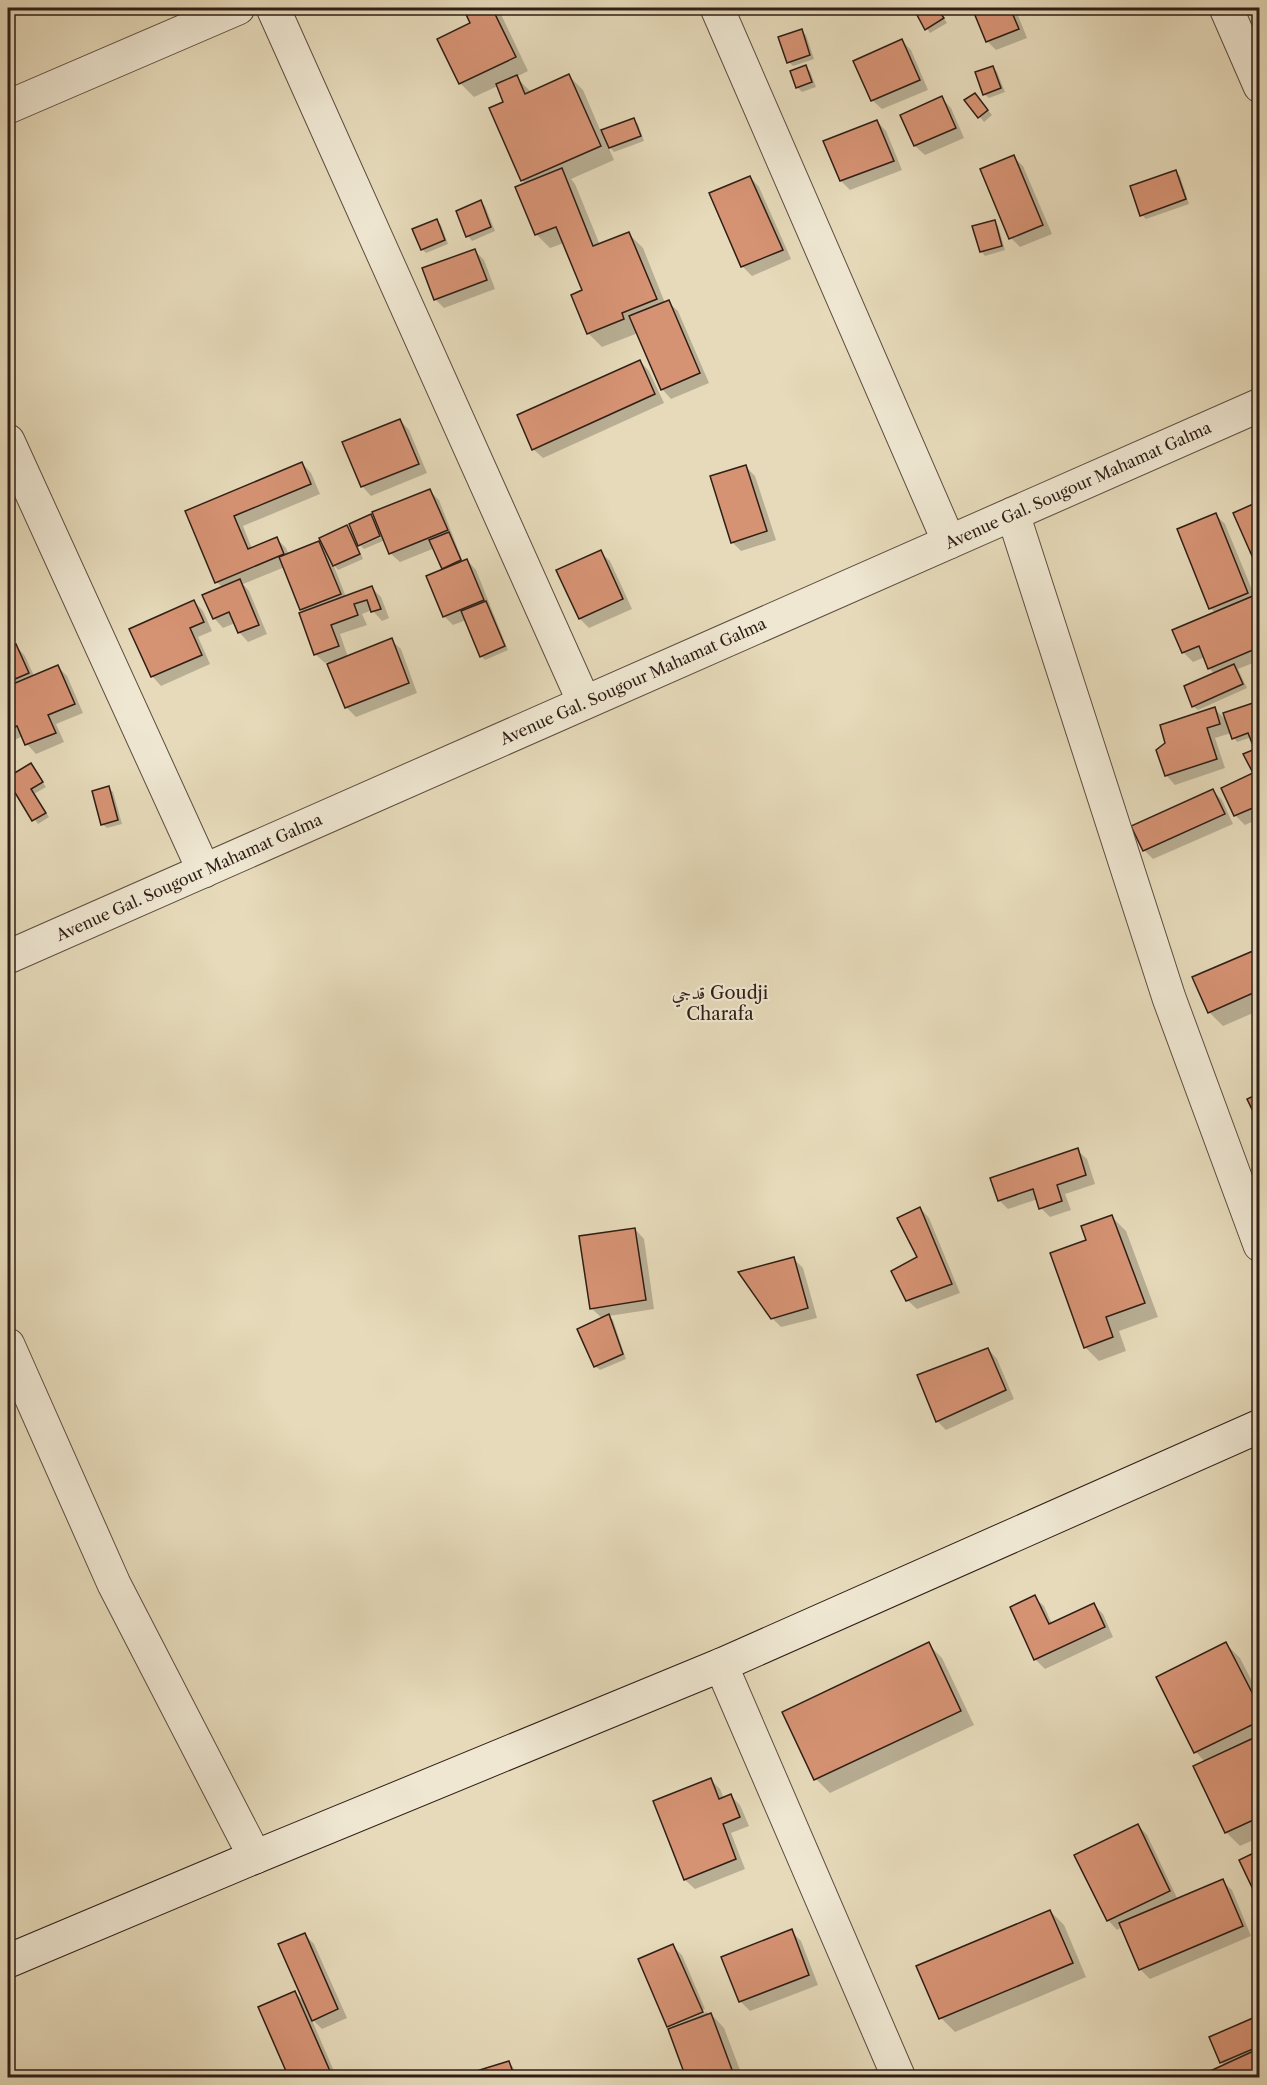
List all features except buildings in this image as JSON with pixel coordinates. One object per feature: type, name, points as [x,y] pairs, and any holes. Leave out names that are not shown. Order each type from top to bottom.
[{"type":"street","points":[[8,107],[238,8]]},
{"type":"street","points":[[273,8],[584,702]]},
{"type":"street","points":[[717,8],[949,542]]},
{"type":"street","points":[[1226,8],[1260,86]]},
{"type":"street","name":"Avenue Gal. Sougour Mahamat Galma","points":[[8,957],[1260,405]]},
{"type":"street","points":[[8,441],[204,871]]},
{"type":"street","points":[[1013,514],[1169,998],[1260,1245]]},
{"type":"street","points":[[8,1345],[114,1584],[255,1857]]},
{"type":"street","points":[[8,1962],[255,1857],[721,1665],[1260,1426]]},
{"type":"street","points":[[721,1665],[899,2078]]},
{"type":"district","name":"قدجي Goudji Charafa","points":[[720,1003]]}]
